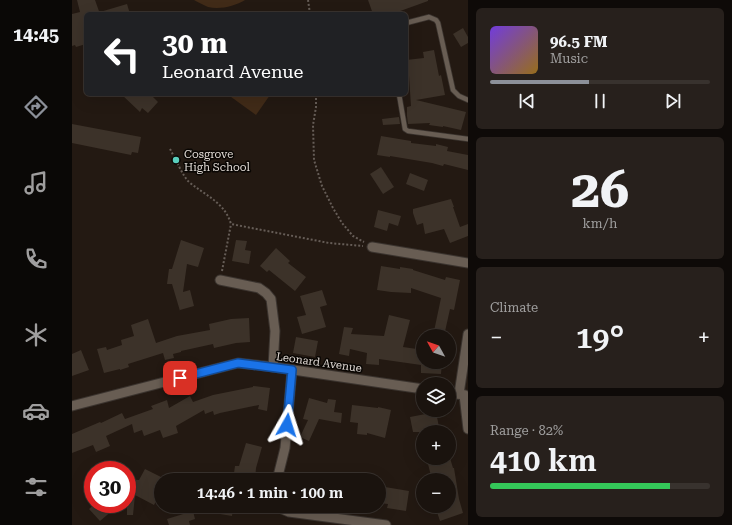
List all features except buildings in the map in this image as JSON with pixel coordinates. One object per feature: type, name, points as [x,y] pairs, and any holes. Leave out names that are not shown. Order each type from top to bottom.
[{"type":"street","points":[[372,247],[468,262]]},
{"type":"street","points":[[220,280],[259,288],[271,299],[275,331],[273,367]]},
{"type":"street","points":[[468,334],[464,395],[468,429]]},
{"type":"street","name":"Leonard Avenue","points":[[72,406],[238,363],[416,388]]},
{"type":"street","points":[[279,473],[285,448],[292,370]]},
{"type":"street","points":[[294,513],[349,522],[386,525]]},
{"type":"lane","points":[[408,22],[429,17],[436,20],[438,23],[453,90],[459,96],[468,100]]},
{"type":"lane","points":[[399,96],[405,130],[468,139]]},
{"type":"path","points":[[308,0],[310,12]]},
{"type":"path","points":[[316,96],[316,108],[313,125],[314,160],[322,186],[342,223],[353,236],[372,247]]},
{"type":"path","points":[[170,149],[187,180],[222,206],[230,220],[231,224],[220,280]]},
{"type":"path","points":[[231,224],[329,243],[372,247]]},
{"type":"shaded area","points":[[194,0],[245,0],[232,6],[213,8]]},
{"type":"shaded area","points":[[230,96],[269,96],[256,115]]},
{"type":"place","name":"Cosgrove High School","points":[[176,160]]},
{"type":"route","points":[[180,378],[238,363],[292,370],[287,425]]}]
